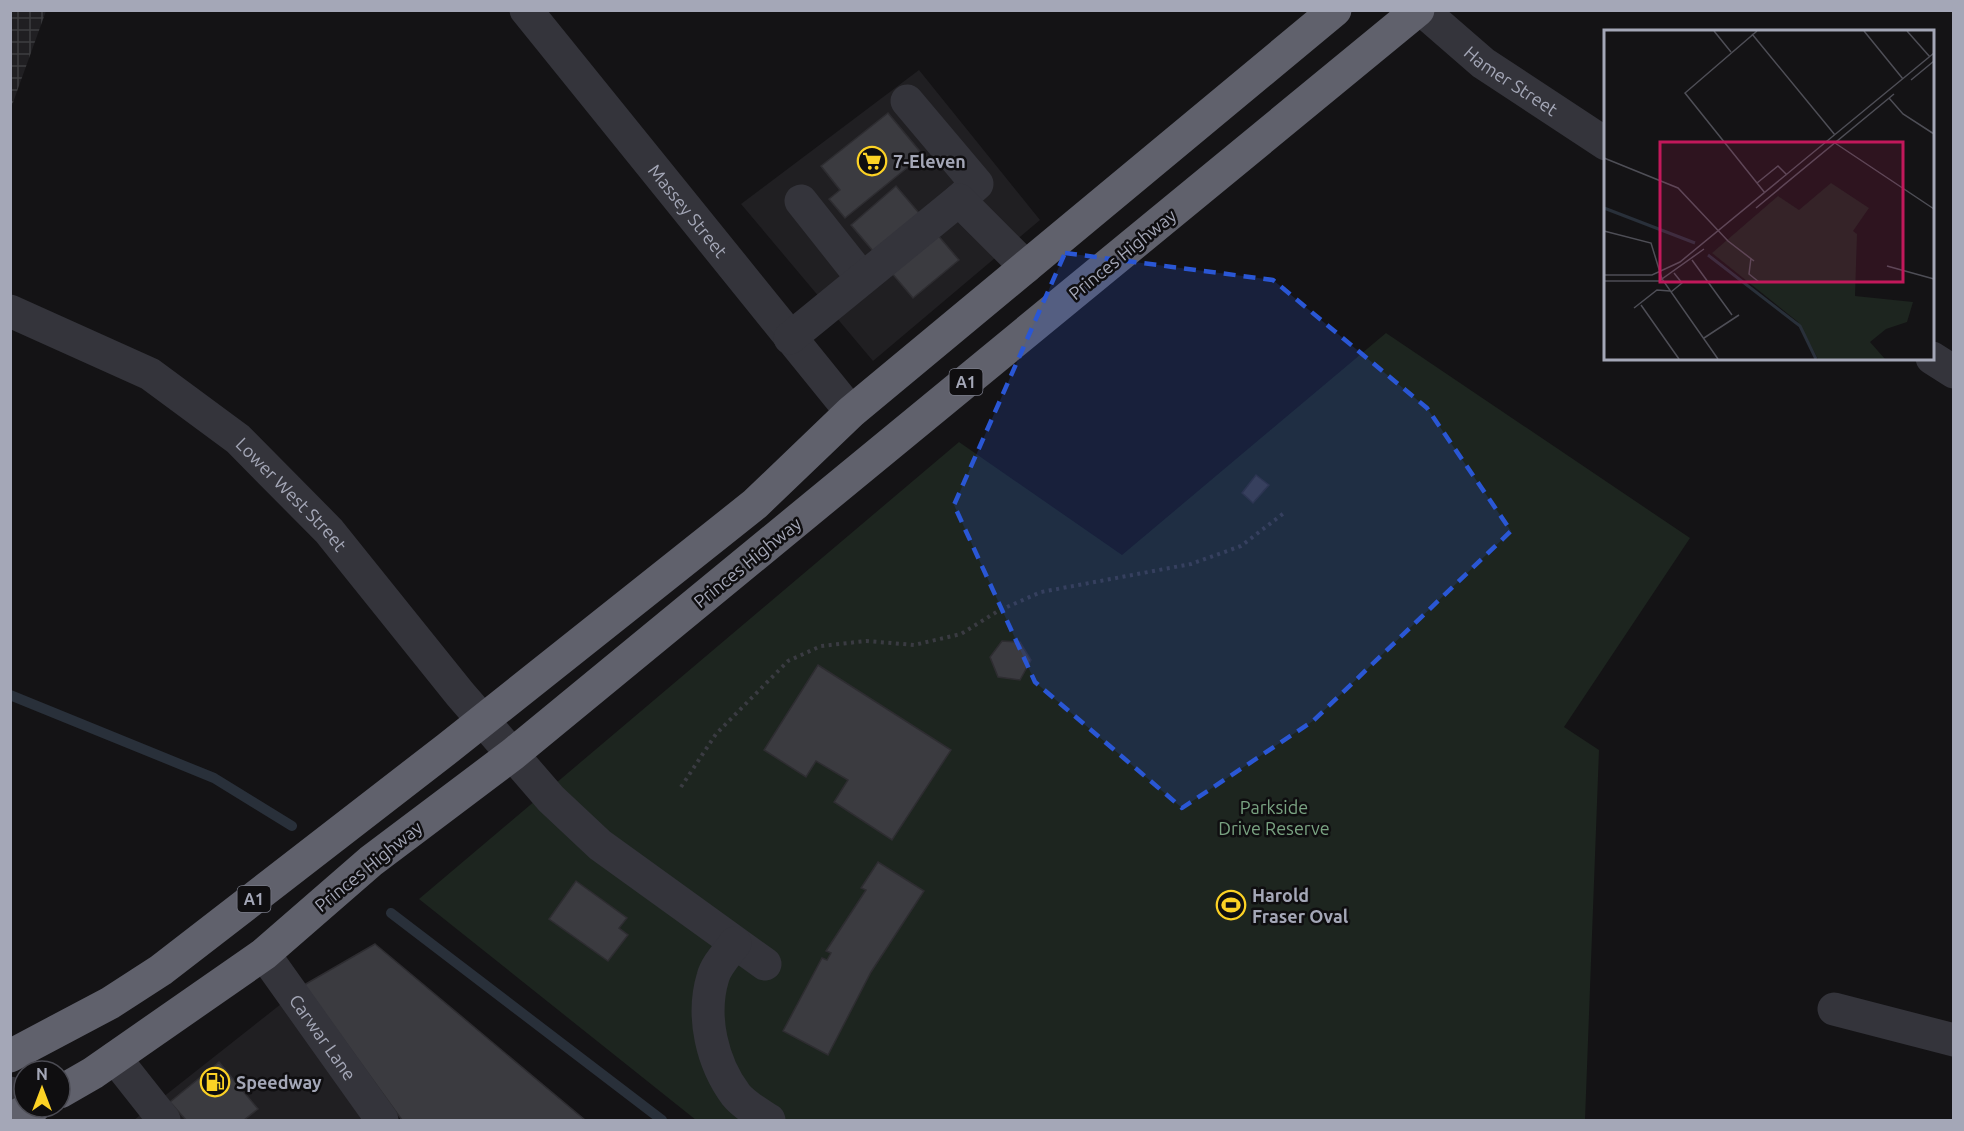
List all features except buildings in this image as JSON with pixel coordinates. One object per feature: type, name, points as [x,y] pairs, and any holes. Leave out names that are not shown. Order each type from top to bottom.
[{"type":"highway","name":"A1","points":[[10,1056],[110,1003],[161,970],[483,720],[755,504],[850,412],[1335,10]]},
{"type":"highway","name":"Princes Highway","points":[[72,1085],[115,1058],[264,954],[371,861],[513,754],[1420,10]]},
{"type":"street","name":"Massey Street","points":[[526,10],[850,412]]},
{"type":"street","name":"Hamer Street","points":[[1420,10],[1483,63],[1604,143]]},
{"type":"street","points":[[790,338],[977,184],[907,101]]},
{"type":"street","points":[[958,200],[1026,267]]},
{"type":"street","points":[[801,201],[862,278]]},
{"type":"street","name":"Lower West Street","points":[[10,311],[150,374],[238,439],[329,531],[483,720],[551,799],[600,845],[765,964]]},
{"type":"street","points":[[1934,359],[1953,372]]},
{"type":"street","points":[[735,942],[713,975],[708,1008],[712,1044],[721,1072],[738,1096],[769,1120]]},
{"type":"street","name":"Carwar Lane","points":[[264,954],[382,1120]]},
{"type":"street","points":[[1834,1009],[1953,1040]]},
{"type":"street","points":[[115,1058],[164,1120]]},
{"type":"path","points":[[681,787],[716,734],[788,661],[821,646],[866,641],[914,645],[961,634],[998,611],[1041,592],[1191,564],[1241,546],[1284,513]]},
{"type":"highlighted area","points":[[1065,253],[1273,280],[1427,408],[1511,531],[1313,721],[1182,808],[1035,682],[954,505]]},
{"type":"shaded area","points":[[10,11],[46,11],[11,108]]},
{"type":"shaded area","name":"7-Eleven","points":[[919,70],[1040,220],[873,361],[741,204]]},
{"type":"shaded area","points":[[281,1004],[362,1120],[134,1120]]},
{"type":"green space","name":"Parkside Drive Reserve","points":[[1386,333],[1690,538],[1564,727],[1599,750],[1585,1120],[696,1120],[419,899],[959,442],[1122,555]]},
{"type":"waterway","points":[[10,695],[214,778],[292,826]]},
{"type":"waterway","points":[[391,913],[662,1120]]},
{"type":"place","name":"7-Eleven","points":[[872,161]]},
{"type":"place","name":"Harold Fraser Oval","points":[[1231,905]]},
{"type":"place","name":"Speedway","points":[[215,1082]]}]
